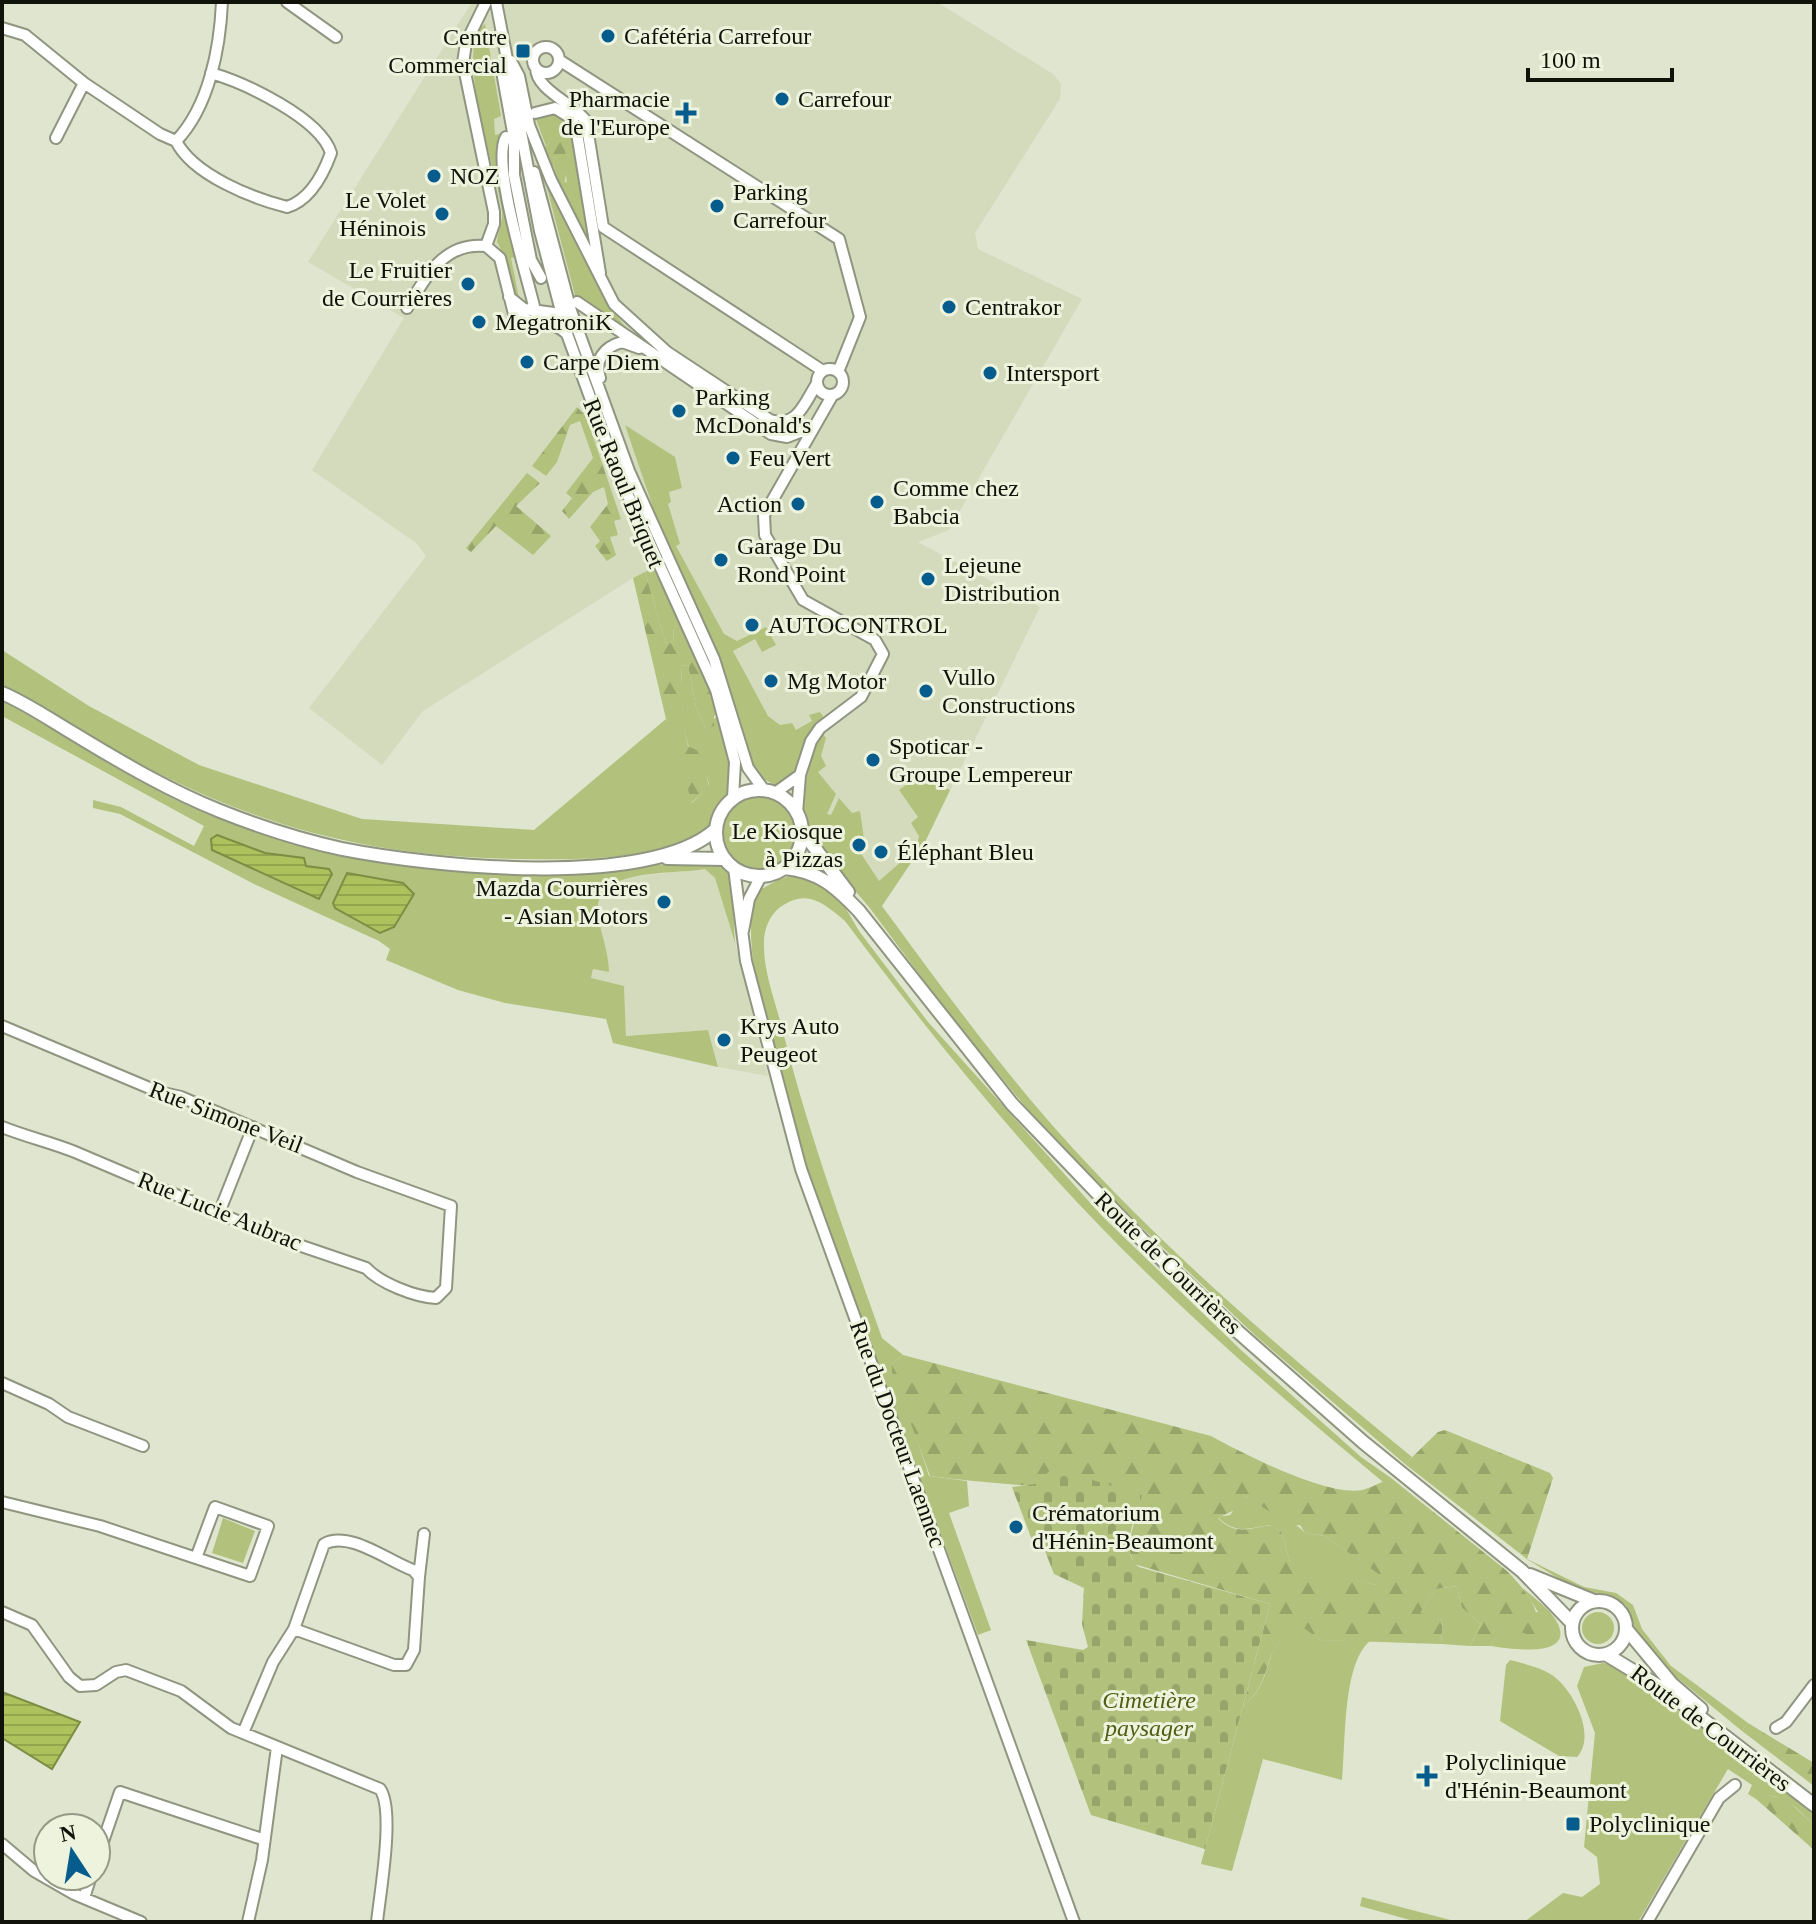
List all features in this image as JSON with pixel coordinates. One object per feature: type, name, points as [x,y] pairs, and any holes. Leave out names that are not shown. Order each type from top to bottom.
[{"type":"main road","points":[[5,693],[178,792],[281,833],[339,848],[471,865],[598,866],[655,859],[729,864],[761,876],[784,868],[797,852],[802,831],[797,813],[770,792],[748,791],[733,798],[720,814],[715,830],[700,843],[655,859]]},
{"type":"main road","points":[[715,830],[729,864]]},
{"type":"main road","name":"Route de Courrières","points":[[802,831],[840,880],[859,911],[1012,1104],[1151,1249],[1236,1330],[1363,1442],[1522,1571],[1572,1623]]},
{"type":"main road","name":"Route de Courrières","points":[[784,868],[818,874],[859,911]]},
{"type":"main road","name":"Route de Courrières","points":[[1522,1571],[1594,1601]]},
{"type":"main road","points":[[1594,1601],[1617,1607],[1627,1630],[1620,1645],[1607,1655],[1583,1651],[1573,1637],[1572,1623],[1578,1610],[1594,1601]]},
{"type":"main road","name":"Route de Courrières","points":[[1627,1630],[1672,1684],[1814,1796]]},
{"type":"main road","name":"Route de Courrières","points":[[1607,1655],[1665,1690],[1814,1805]]},
{"type":"street","points":[[176,141],[197,110],[211,73],[222,2]]},
{"type":"street","points":[[287,2],[336,37]]},
{"type":"street","points":[[486,2],[466,43],[463,63],[495,219],[486,246]]},
{"type":"street","name":"Rue Raoul Briquet","points":[[496,2],[529,161],[540,231],[645,513],[719,672],[748,768],[770,792]]},
{"type":"street","points":[[2,28],[25,35],[84,83],[160,134],[176,141],[183,154],[208,172],[287,207],[306,197],[331,153],[323,135],[267,98],[211,73]]},
{"type":"street","points":[[797,813],[800,775],[814,735],[861,697],[883,654],[875,640],[800,596],[763,528],[764,515],[812,427],[832,396],[843,386],[838,372],[860,317],[839,239],[559,60],[554,50],[542,48],[534,57],[542,85],[575,107],[586,121],[603,227],[823,371],[838,372]]},
{"type":"street","points":[[505,50],[519,76],[529,125],[551,180],[614,304],[635,327],[770,420],[784,422],[795,418],[823,371]]},
{"type":"street","points":[[505,50],[503,77],[514,138],[514,175],[531,260],[541,278]]},
{"type":"street","points":[[536,68],[551,72],[559,60]]},
{"type":"street","points":[[56,138],[84,83]]},
{"type":"street","points":[[535,113],[555,108],[571,118],[576,127],[600,275]]},
{"type":"street","points":[[506,137],[502,146],[503,173],[538,323]]},
{"type":"street","points":[[407,308],[441,257],[468,246],[486,246],[500,258],[514,314],[538,323],[550,323],[567,334]]},
{"type":"street","points":[[508,296],[519,308],[536,311],[570,309],[652,353],[771,434],[787,437],[812,427]]},
{"type":"street","points":[[550,323],[570,309]]},
{"type":"street","name":"Rue Raoul Briquet","points":[[570,309],[567,334],[617,471],[716,690],[735,762],[733,798]]},
{"type":"street","points":[[601,394],[598,364],[606,348],[627,342],[652,353]]},
{"type":"street","points":[[816,385],[823,394],[832,396]]},
{"type":"street","points":[[770,792],[800,775]]},
{"type":"street","name":"Rue du Docteur Laennec","points":[[729,864],[742,941],[801,1169],[1074,1922]]},
{"type":"street","name":"Rue du Docteur Laennec","points":[[742,941],[749,899],[761,876]]},
{"type":"street","name":"Rue Simone Veil","points":[[2,1026],[357,1172],[451,1206],[446,1288],[436,1298]]},
{"type":"street","name":"Rue Lucie Aubrac","points":[[2,1127],[35,1141],[75,1152],[219,1213],[366,1268],[372,1275],[416,1294],[436,1298]]},
{"type":"street","points":[[219,1213],[253,1127]]},
{"type":"street","points":[[2,1383],[49,1404],[68,1417],[143,1446]]},
{"type":"street","points":[[2,1502],[100,1526],[196,1558],[250,1576],[268,1526],[215,1507],[196,1558]]},
{"type":"street","points":[[294,1629],[394,1665],[406,1665],[414,1650],[424,1534]]},
{"type":"street","points":[[243,1733],[273,1662],[294,1629],[324,1544],[331,1540],[353,1543],[413,1570],[419,1577]]},
{"type":"street","points":[[2,1612],[32,1625],[74,1683],[96,1685],[116,1672],[126,1670],[181,1691],[243,1733],[380,1789],[386,1797],[377,1922]]},
{"type":"street","points":[[1776,1728],[1786,1722],[1814,1685]]},
{"type":"street","points":[[248,1922],[262,1860],[262,1839],[277,1747]]},
{"type":"street","points":[[1647,1922],[1719,1798],[1735,1785]]},
{"type":"street","points":[[112,1815],[120,1792],[262,1839]]},
{"type":"street","points":[[2,1844],[34,1871],[84,1898],[141,1922]]},
{"type":"street","points":[[84,1898],[86,1892]]},
{"type":"shaded area","points":[[472,2],[937,2],[1053,74],[1061,84],[1060,99],[975,233],[978,249],[1082,299],[949,530],[918,542],[1040,607],[925,842],[881,906],[820,813],[807,774],[768,716],[680,555],[633,578],[423,711],[382,765],[309,708],[426,556],[416,543],[312,470],[404,318],[308,262]]},
{"type":"shaded area","points":[[217,835],[265,853],[304,858],[306,866],[329,869],[332,874],[319,899],[212,850],[211,839]]},
{"type":"shaded area","points":[[705,869],[715,878],[736,946],[768,1076],[718,1067],[708,1030],[626,1036],[624,986],[591,979],[593,969],[609,972],[597,909],[600,896],[608,886],[619,878]]},
{"type":"shaded area","points":[[347,873],[403,883],[414,894],[394,927],[380,933],[335,908],[333,903]]},
{"type":"shaded area","points":[[2,1692],[80,1722],[52,1769],[2,1738]]},
{"type":"green space","points":[[485,24],[501,116],[494,119],[495,135],[502,133],[497,158],[517,257],[511,258],[520,303],[515,297],[497,242],[502,211],[475,84],[473,58],[476,37]]},
{"type":"green space","points":[[553,113],[566,118],[573,128],[594,261],[546,159],[557,157],[553,164],[559,183],[567,182],[565,167],[550,143],[546,146],[536,119]]},
{"type":"green space","points":[[549,135],[561,135],[568,164],[564,184],[559,183],[553,163],[557,157],[546,159],[542,149],[550,143]]},
{"type":"green space","points":[[541,165],[608,305],[631,334],[575,295]]},
{"type":"green space","points":[[577,407],[586,416],[621,519],[614,521],[618,535],[610,537],[616,555],[607,561],[595,546],[600,541],[590,527],[608,504],[604,487],[593,492],[569,519],[562,511],[572,498],[566,493],[593,458],[580,421],[570,425],[557,462],[546,476],[532,466]]},
{"type":"green space","points":[[625,425],[675,457],[682,488],[669,492],[671,502],[668,504],[680,544],[676,546],[724,634],[737,641],[766,627],[776,645],[762,652],[755,639],[733,651],[768,716],[780,725],[792,723],[796,730],[812,721],[809,715],[820,712],[825,719],[809,733],[794,775],[777,786],[756,775],[659,525]]},
{"type":"green space","points":[[527,473],[540,483],[516,506],[551,536],[533,555],[496,526],[471,552],[466,548]]},
{"type":"green space","points":[[653,568],[681,625],[674,627],[673,642],[666,644],[645,572]]},
{"type":"green space","points":[[645,572],[666,644],[673,642],[674,627],[681,625],[719,713],[714,716],[714,726],[706,729],[696,707],[688,665],[681,666],[688,746],[702,753],[709,787],[691,803],[675,727],[666,719],[633,578]]},
{"type":"green space","points":[[2,650],[89,706],[199,765],[362,819],[534,830],[666,719],[675,726],[692,803],[709,786],[706,774],[689,747],[685,732],[681,666],[688,665],[696,707],[706,729],[719,713],[733,772],[730,791],[718,805],[705,834],[659,849],[614,857],[546,859],[459,856],[345,841],[239,809],[134,761],[2,684]]},
{"type":"green space","points":[[2,700],[132,777],[186,805],[249,830],[354,858],[426,868],[499,873],[717,863],[729,874],[732,882],[736,946],[715,878],[705,869],[640,876],[610,886],[601,896],[598,910],[609,972],[593,969],[591,978],[624,986],[626,1036],[708,1030],[718,1067],[613,1043],[606,1019],[505,1003],[458,990],[386,960],[390,949],[379,941],[254,884],[120,814],[93,808],[93,800],[121,807],[194,846],[204,826],[2,716]]},
{"type":"green space","points":[[822,733],[826,738],[821,756],[826,766],[818,772],[836,794],[827,814],[831,815],[839,798],[852,813],[860,811],[864,839],[856,846],[879,881],[916,849],[919,836],[911,823],[918,817],[899,790],[920,775],[950,790],[925,842],[882,906],[995,1056],[1077,1153],[1122,1200],[1263,1332],[1412,1457],[1405,1464],[1257,1337],[1115,1202],[1029,1111],[951,1017],[869,907],[808,837],[802,799],[815,741]]},
{"type":"green space","points":[[759,797],[773,800],[785,808],[793,820],[796,834],[793,848],[785,860],[773,868],[759,871],[745,868],[733,860],[725,848],[722,834],[725,820],[733,808],[745,800]]},
{"type":"green space","points":[[798,875],[824,885],[842,902],[859,931],[928,1022],[1102,1216],[1241,1350],[1361,1457],[1391,1478],[1383,1482],[1271,1387],[1163,1289],[1094,1220],[996,1112],[845,921],[818,902],[795,899],[777,910],[765,931],[764,954],[770,988],[816,1148],[882,1338],[903,1355],[892,1364],[929,1476],[967,1481],[969,1506],[949,1513],[991,1630],[978,1635],[811,1181],[767,1035],[752,954],[751,920],[756,892],[781,878]]},
{"type":"green space","points":[[903,1355],[1211,1436],[1285,1472],[1328,1487],[1362,1490],[1391,1478],[1515,1579],[1534,1606],[1537,1616],[1535,1636],[1529,1647],[1523,1646],[1525,1633],[1517,1632],[1508,1619],[1490,1646],[1470,1646],[1481,1624],[1462,1608],[1457,1586],[1436,1589],[1420,1613],[1443,1620],[1441,1644],[1320,1640],[1304,1628],[1279,1644],[1261,1684],[1243,1706],[1270,1604],[1134,1564],[1128,1547],[1141,1495],[930,1476],[892,1372],[892,1364]],"holes":[[[1245,1496],[1293,1526],[1300,1525],[1305,1533],[1325,1536],[1380,1575],[1377,1585],[1304,1571],[1290,1562],[1281,1531],[1272,1525],[1236,1529],[1218,1518],[1247,1504]]]},
{"type":"green space","points":[[1445,1430],[1550,1473],[1553,1478],[1527,1559],[1405,1464],[1438,1432]]},
{"type":"green space","name":"Cimetière paysager","points":[[1053,1468],[1142,1495],[1129,1543],[1133,1560],[1139,1567],[1270,1604],[1205,1849],[1091,1815],[1026,1640],[1083,1650],[1088,1647],[1082,1624],[1084,1588],[1054,1574],[1043,1546],[1035,1548],[1012,1487],[1035,1484]]},
{"type":"green space","points":[[1244,1496],[1305,1533],[1325,1536],[1381,1575],[1377,1585],[1304,1572],[1290,1562],[1281,1531],[1271,1525],[1249,1529],[1224,1523],[1218,1517],[1230,1515]]},
{"type":"green space","points":[[223,1518],[255,1531],[243,1563],[212,1553]]},
{"type":"green space","points":[[1523,1557],[1584,1587],[1616,1593],[1633,1605],[1642,1629],[1671,1666],[1748,1723],[1742,1731],[1670,1672],[1634,1629],[1626,1605],[1604,1594],[1578,1590]]},
{"type":"green space","points":[[1457,1586],[1462,1608],[1481,1624],[1470,1646],[1441,1644],[1443,1620],[1419,1614],[1436,1589]]},
{"type":"green space","points":[[1523,1588],[1556,1619],[1560,1635],[1556,1643],[1536,1649],[1490,1646],[1508,1618],[1538,1612]]},
{"type":"green space","points":[[1598,1612],[1609,1617],[1614,1628],[1609,1639],[1598,1644],[1587,1639],[1582,1628],[1587,1617]]},
{"type":"green space","points":[[1304,1627],[1320,1640],[1370,1641],[1354,1667],[1350,1686],[1342,1780],[1263,1759],[1232,1871],[1201,1864],[1243,1706],[1261,1684],[1279,1643]]},
{"type":"green space","points":[[1510,1660],[1547,1672],[1568,1691],[1583,1726],[1583,1748],[1577,1757],[1559,1756],[1500,1721],[1506,1665]]},
{"type":"green space","points":[[1603,1663],[1622,1670],[1677,1705],[1814,1813],[1814,1825],[1781,1798],[1765,1796],[1756,1799],[1748,1794],[1752,1785],[1728,1769],[1638,1922],[1524,1922],[1563,1893],[1582,1897],[1600,1884],[1597,1857],[1584,1847],[1595,1733],[1577,1686],[1584,1667]]},
{"type":"green space","points":[[1748,1723],[1814,1763],[1814,1786],[1742,1731]]},
{"type":"green space","points":[[1764,1795],[1785,1798],[1814,1825],[1814,1850],[1756,1799]]},
{"type":"green space","points":[[1362,1897],[1458,1922],[1417,1922],[1360,1906]]},
{"type":"place","name":"Cafétéria Carrefour","points":[[608,36]]},
{"type":"place","name":"Centre Commercial","points":[[523,51]]},
{"type":"place","name":"Carrefour","points":[[782,99]]},
{"type":"place","name":"Pharmacie de l'Europe","points":[[686,113]]},
{"type":"place","name":"NOZ","points":[[434,176]]},
{"type":"place","name":"Parking Carrefour","points":[[717,206]]},
{"type":"place","name":"Le Volet Héninois","points":[[442,214]]},
{"type":"place","name":"Le Fruitier de Courrières","points":[[468,284]]},
{"type":"place","name":"Centrakor","points":[[949,307]]},
{"type":"place","name":"MegatroniK","points":[[479,322]]},
{"type":"place","name":"Carpe Diem","points":[[527,362]]},
{"type":"place","name":"Intersport","points":[[990,373]]},
{"type":"place","name":"Parking McDonald's","points":[[679,411]]},
{"type":"place","name":"Feu Vert","points":[[733,458]]},
{"type":"place","name":"Comme chez Babcia","points":[[877,502]]},
{"type":"place","name":"Action","points":[[798,504]]},
{"type":"place","name":"Garage Du Rond Point","points":[[721,560]]},
{"type":"place","name":"Lejeune Distribution","points":[[928,579]]},
{"type":"place","name":"AUTOCONTROL","points":[[752,625]]},
{"type":"place","name":"Mg Motor","points":[[771,681]]},
{"type":"place","name":"Vullo Constructions","points":[[926,691]]},
{"type":"place","name":"Spoticar - Groupe Lempereur","points":[[873,760]]},
{"type":"place","name":"Le Kiosque à Pizzas","points":[[859,845]]},
{"type":"place","name":"Éléphant Bleu","points":[[881,852]]},
{"type":"place","name":"Mazda Courrières - Asian Motors","points":[[664,902]]},
{"type":"place","name":"Krys Auto Peugeot","points":[[724,1040]]},
{"type":"place","name":"Crématorium d'Hénin-Beaumont","points":[[1016,1527]]},
{"type":"place","name":"Polyclinique d'Hénin-Beaumont","points":[[1427,1776]]},
{"type":"place","name":"Polyclinique","points":[[1573,1824]]}]
